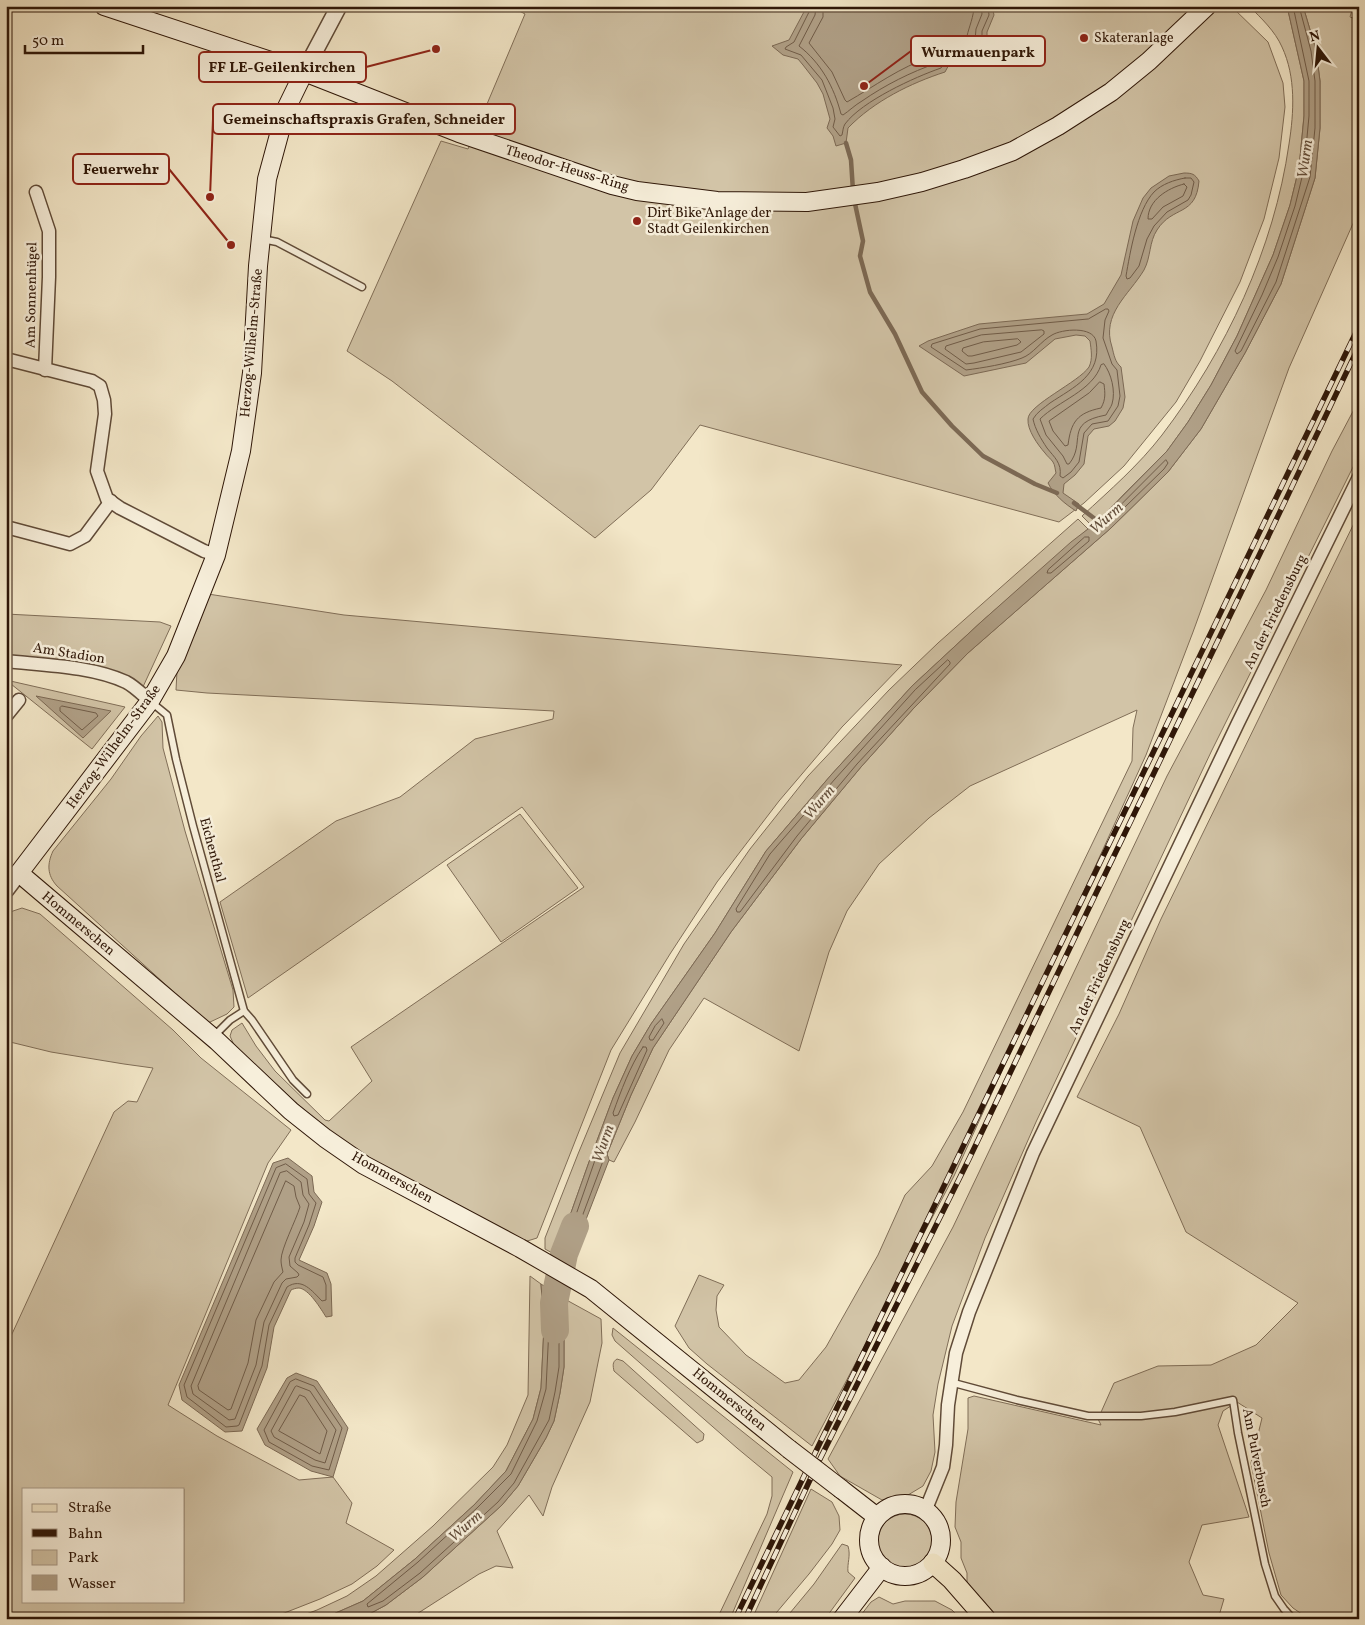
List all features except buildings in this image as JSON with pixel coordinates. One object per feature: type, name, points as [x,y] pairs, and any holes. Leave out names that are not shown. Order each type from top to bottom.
[{"type":"main road","name":"Theodor-Heuss-Ring","points":[[104,6],[304,72],[459,133],[612,186],[717,202],[807,202],[878,192],[922,182],[1013,151],[1058,126],[1112,92],[1149,61],[1207,6]]},
{"type":"main road","name":"Herzog-Wilhelm-Straße","points":[[19,873],[150,701],[176,656],[216,555],[241,451],[252,372],[267,179],[286,109],[304,72]]},
{"type":"main road","name":"Hommerschen","points":[[19,873],[212,1038],[291,1111],[325,1138],[364,1165],[520,1248],[591,1289],[789,1449],[877,1517]]},
{"type":"main road","points":[[900,1504],[918,1505],[926,1509],[936,1520],[941,1533],[941,1547],[933,1563],[923,1571],[906,1576],[897,1575],[882,1567],[871,1552],[869,1543],[872,1525],[877,1517],[891,1506],[900,1504]]},
{"type":"main road","points":[[933,1563],[952,1580],[986,1619]]},
{"type":"main road","points":[[842,1619],[882,1567]]},
{"type":"street","name":"Herzog-Wilhelm-Straße","points":[[304,72],[339,6]]},
{"type":"street","name":"Am Sonnenhügel","points":[[36,192],[49,231],[49,289],[45,370]]},
{"type":"street","name":"Am Sonnenhügel","points":[[6,359],[92,381],[100,386],[105,414],[97,471],[107,498],[111,501]]},
{"type":"street","name":"An der Friedensburg","points":[[926,1509],[943,1467],[950,1382],[956,1353],[969,1312],[1033,1153],[1238,723],[1359,477]]},
{"type":"street","points":[[6,527],[70,544],[85,536],[111,501],[120,508],[204,551],[216,555]]},
{"type":"street","name":"Am Stadion","points":[[6,661],[56,666],[104,674],[128,682],[150,701]]},
{"type":"street","points":[[6,716],[19,700]]},
{"type":"street","points":[[6,890],[19,873]]},
{"type":"lane","points":[[261,239],[277,242],[362,287]]},
{"type":"lane","name":"Eichenthal","points":[[150,701],[167,715],[193,826],[244,1011],[293,1080],[307,1094]]},
{"type":"lane","points":[[212,1038],[230,1020],[244,1011]]},
{"type":"lane","name":"Am Pulverbusch","points":[[950,1382],[1088,1416],[1141,1416],[1175,1412],[1233,1400],[1265,1564],[1275,1596],[1294,1619]]},
{"type":"green space","points":[[510,6],[1231,6],[1268,42],[1283,83],[1285,107],[1279,158],[1264,219],[1240,282],[1200,361],[1176,402],[1124,466],[1084,503],[1059,522],[700,425],[651,490],[595,538],[392,381],[347,351],[441,141],[468,149],[525,14]]},
{"type":"green space","points":[[1249,6],[1287,6],[1304,81],[1304,116],[1299,168],[1290,205],[1273,255],[1237,336],[1211,385],[1167,451],[1104,515],[1094,528],[1082,516],[1144,457],[1185,403],[1207,369],[1244,297],[1272,222],[1289,144],[1293,107],[1292,82],[1287,58],[1279,41]]},
{"type":"green space","points":[[1303,6],[1353,6],[1350,17],[1359,20],[1359,210],[1289,368],[1146,755],[954,1176],[812,1446],[707,1364],[689,1348],[675,1326],[699,1275],[724,1285],[717,1296],[716,1310],[719,1327],[746,1355],[785,1383],[799,1380],[826,1347],[878,1255],[905,1195],[932,1166],[963,1112],[1132,761],[1133,728],[1137,710],[970,786],[929,818],[879,864],[847,911],[829,952],[799,1051],[704,998],[669,1050],[614,1162],[609,1160],[607,1154],[653,1048],[731,932],[801,839],[861,767],[913,709],[968,653],[1111,528],[1168,472],[1201,429],[1245,353],[1281,284],[1315,178],[1320,128],[1320,81],[1316,50]]},
{"type":"green space","points":[[1359,400],[1359,455],[1212,750],[1036,1122],[985,1238],[952,1326],[938,1384],[933,1415],[935,1452],[931,1471],[923,1486],[908,1495],[882,1500],[840,1476],[828,1459],[953,1227],[1167,776],[1266,590],[1332,451]]},
{"type":"green space","points":[[1359,513],[1359,1619],[1309,1619],[1293,1608],[1281,1595],[1269,1553],[1251,1463],[1262,1418],[1237,1402],[1223,1411],[1218,1425],[1249,1517],[1202,1525],[1189,1562],[1203,1595],[1224,1599],[1218,1619],[995,1619],[967,1585],[967,1573],[961,1558],[961,1542],[955,1527],[956,1502],[968,1429],[968,1398],[974,1396],[1101,1425],[1098,1419],[1114,1383],[1158,1366],[1211,1365],[1256,1345],[1298,1303],[1186,1232],[1140,1127],[1077,1097],[1119,1014],[1161,919]]},
{"type":"green space","points":[[1078,519],[1088,529],[981,622],[912,686],[831,775],[766,851],[715,933],[651,1024],[632,1056],[613,1098],[556,1255],[545,1249],[545,1238],[620,1053],[684,944],[750,849],[808,776],[889,690],[938,643]]},
{"type":"green space","points":[[208,594],[344,615],[902,665],[842,727],[779,801],[717,882],[670,954],[611,1050],[537,1238],[524,1242],[416,1185],[364,1154],[315,1119],[234,1045],[230,1036],[232,1030],[242,1023],[275,1071],[325,1120],[329,1121],[372,1081],[351,1047],[584,887],[522,807],[248,998],[220,902],[336,821],[400,797],[475,739],[553,719],[554,711],[176,690],[177,671],[197,629]]},
{"type":"green space","points":[[6,614],[160,622],[171,626],[142,689],[6,657]]},
{"type":"green space","points":[[6,680],[125,707],[92,749]]},
{"type":"green space","points":[[158,716],[162,722],[163,748],[185,831],[233,990],[234,1007],[227,1014],[208,1023],[57,886],[51,878],[49,869],[53,851],[111,779],[141,736]]},
{"type":"green space","points":[[520,814],[578,888],[501,942],[447,865]]},
{"type":"green space","points":[[22,908],[40,914],[173,1030],[201,1058],[291,1130],[268,1163],[168,1405],[217,1436],[299,1480],[333,1477],[352,1503],[346,1523],[394,1550],[377,1566],[352,1584],[269,1619],[23,1619],[6,1611],[6,1347],[114,1112],[128,1101],[137,1102],[153,1068],[51,1052],[6,1041],[6,915]]},
{"type":"green space","points":[[530,1276],[541,1284],[544,1326],[541,1388],[533,1419],[506,1471],[474,1505],[415,1559],[363,1601],[322,1619],[293,1619],[347,1596],[376,1576],[433,1526],[493,1467],[507,1445],[528,1395]]},
{"type":"green space","points":[[561,1297],[601,1319],[602,1343],[590,1402],[552,1487],[543,1516],[529,1495],[497,1531],[513,1568],[496,1566],[479,1574],[409,1619],[360,1619],[386,1605],[423,1577],[502,1505],[518,1486],[554,1421],[564,1367]]},
{"type":"green space","points":[[613,1328],[793,1472],[730,1619],[717,1619],[767,1514],[772,1496],[772,1477],[615,1341],[612,1335]]},
{"type":"green space","points":[[617,1359],[623,1361],[704,1434],[703,1440],[697,1443],[614,1371],[613,1366]]},
{"type":"green space","points":[[811,1489],[832,1502],[839,1516],[840,1530],[832,1544],[809,1574],[771,1619],[752,1619]]},
{"type":"green space","points":[[900,1514],[910,1514],[920,1518],[928,1526],[932,1541],[928,1556],[920,1564],[910,1568],[900,1568],[890,1564],[882,1556],[878,1546],[878,1536],[882,1526],[890,1518]]},
{"type":"green space","points":[[842,1544],[848,1546],[848,1572],[855,1578],[825,1619],[785,1619],[814,1584]]},
{"type":"green space","points":[[879,1597],[893,1604],[905,1601],[935,1601],[952,1610],[961,1619],[858,1619],[871,1602]]},
{"type":"water","points":[[804,6],[992,6],[994,15],[987,32],[987,41],[984,47],[967,60],[963,56],[952,59],[945,72],[906,87],[869,109],[848,128],[846,143],[836,146],[833,136],[827,128],[830,119],[823,94],[817,83],[798,59],[783,55],[772,46],[789,40],[805,10]]},
{"type":"water","points":[[1287,6],[1303,6],[1316,50],[1320,81],[1320,128],[1315,178],[1281,284],[1245,353],[1201,429],[1168,472],[1111,528],[968,653],[913,709],[861,767],[801,839],[731,932],[653,1048],[607,1154],[609,1160],[568,1266],[556,1255],[613,1098],[632,1056],[651,1024],[715,933],[766,851],[831,775],[912,686],[1071,542],[1088,529],[1098,525],[1104,515],[1167,451],[1211,385],[1237,336],[1273,255],[1290,205],[1299,168],[1304,116],[1304,81]]},
{"type":"water","points":[[1184,173],[1193,174],[1199,181],[1193,200],[1189,206],[1163,222],[1157,230],[1144,270],[1113,315],[1110,335],[1115,358],[1121,367],[1125,397],[1123,408],[1115,421],[1109,426],[1094,429],[1088,436],[1084,464],[1064,484],[1063,493],[1079,504],[1076,511],[1060,499],[1048,483],[1056,473],[1054,464],[1039,446],[1029,428],[1028,419],[1030,413],[1036,407],[1084,373],[1089,367],[1091,357],[1090,341],[1085,336],[1076,335],[1055,339],[1026,363],[964,376],[919,346],[928,341],[979,324],[1087,314],[1104,304],[1121,275],[1133,221],[1143,198],[1151,188],[1169,176]]},
{"type":"water","points":[[36,696],[111,711],[83,738]]},
{"type":"water","points":[[288,1158],[312,1176],[314,1192],[322,1202],[299,1260],[327,1273],[331,1284],[332,1316],[326,1317],[314,1300],[303,1289],[291,1290],[274,1327],[267,1368],[242,1431],[225,1432],[182,1400],[179,1385],[273,1163]]},
{"type":"water","points":[[541,1284],[561,1297],[564,1367],[554,1421],[518,1486],[502,1505],[423,1577],[386,1605],[360,1619],[322,1619],[363,1601],[415,1559],[474,1505],[506,1471],[533,1419],[541,1388],[544,1326]]},
{"type":"water","points":[[296,1373],[317,1381],[348,1428],[333,1477],[311,1471],[265,1445],[257,1429],[287,1378]]},
{"type":"waterway","points":[[846,143],[851,160],[853,191]]},
{"type":"waterway","points":[[854,199],[863,241],[860,256],[870,292],[895,334],[922,392],[952,426],[983,456],[1035,484],[1057,493]]},
{"type":"waterway","points":[[1074,503],[1103,525]]},
{"type":"waterway","name":"Wurm","points":[[555,1330],[554,1303],[564,1254],[575,1226]]},
{"type":"railway","points":[[735,1619],[1359,326]]},
{"type":"railway","points":[[745,1619],[816,1467],[969,1159],[1359,346]]},
{"type":"place","name":"Skateranlage","points":[[1084,38]]},
{"type":"place","name":"FF LE-Geilenkirchen","points":[[436,49]]},
{"type":"place","name":"Wurmauenpark","points":[[864,86]]},
{"type":"place","name":"Gemeinschaftspraxis Grafen, Schneider","points":[[210,197]]},
{"type":"place","name":"Dirt Bike Anlage der Stadt Geilenkirchen","points":[[637,221]]},
{"type":"place","name":"Feuerwehr","points":[[231,245]]}]
